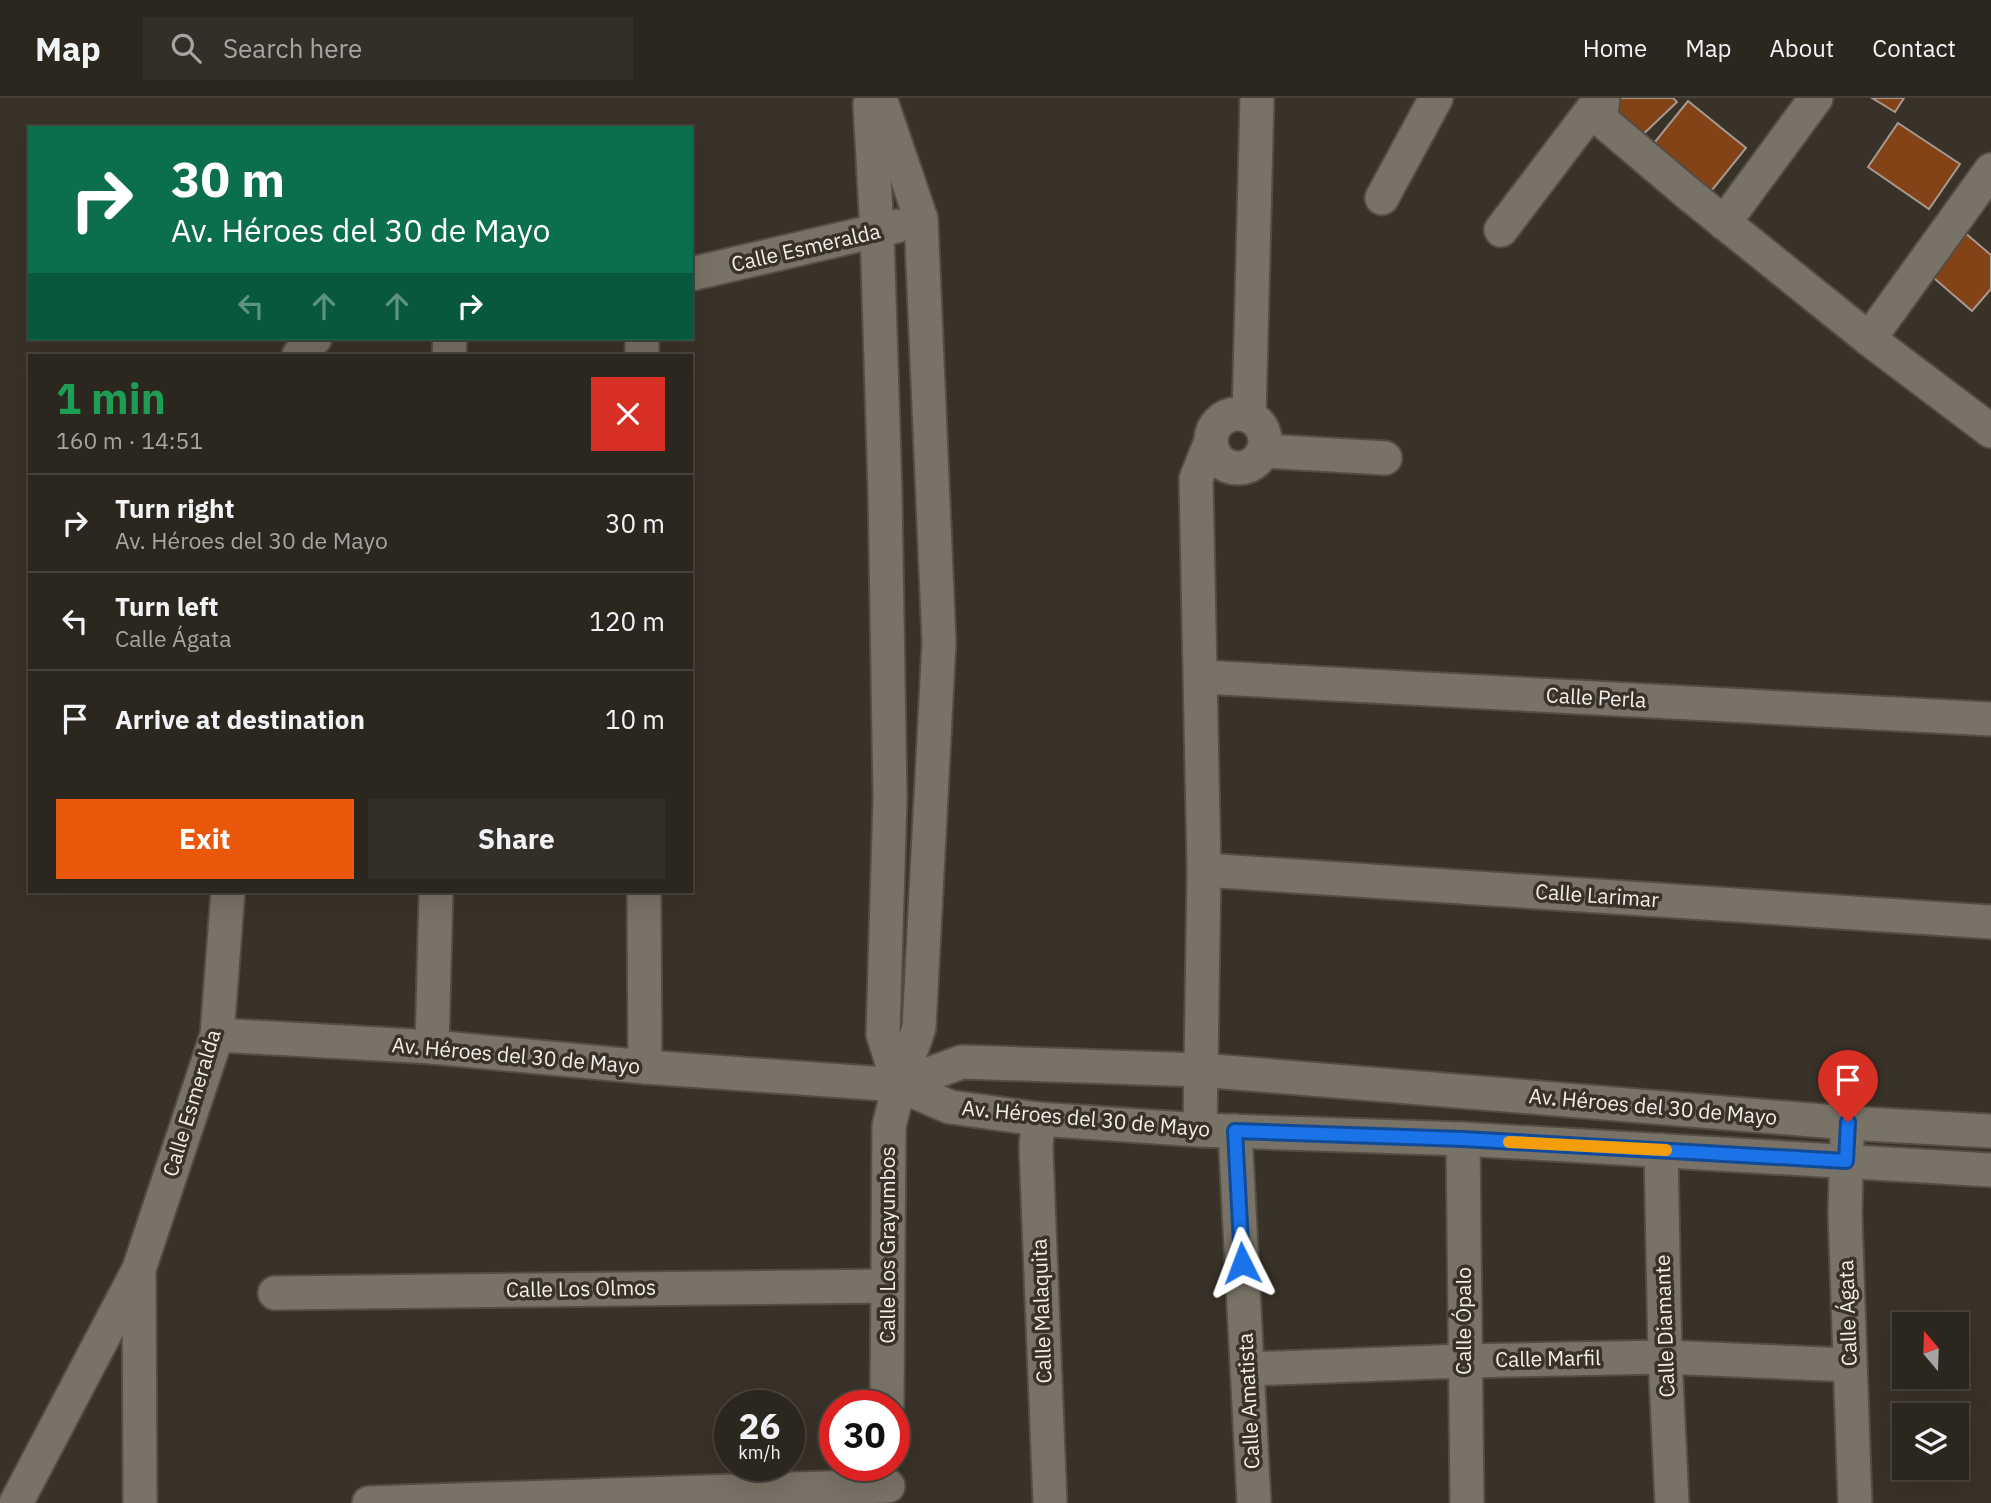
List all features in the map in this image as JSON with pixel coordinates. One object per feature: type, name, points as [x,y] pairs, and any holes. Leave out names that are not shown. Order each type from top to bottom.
[{"type":"street","points":[[870,98],[885,491],[890,798],[883,1034],[899,1085]]},
{"type":"street","name":"Calle Los Grayumbos","points":[[880,98],[921,219],[939,642],[919,1028],[888,1126],[887,1390]]},
{"type":"street","points":[[1248,416],[1257,98]]},
{"type":"street","points":[[1382,198],[1436,98]]},
{"type":"street","points":[[1602,98],[1601,113],[1605,123],[1869,339],[1991,430]]},
{"type":"street","points":[[1501,230],[1602,98]]},
{"type":"street","points":[[1724,223],[1816,98]]},
{"type":"street","points":[[1869,339],[1991,170]]},
{"type":"street","name":"Calle Esmeralda","points":[[693,274],[877,232],[921,219]]},
{"type":"street","points":[[300,354],[313,340]]},
{"type":"street","points":[[1200,1130],[1204,870],[1196,479],[1213,431],[1219,422],[1228,416],[1248,416],[1258,422],[1265,441],[1258,460],[1249,466],[1238,468],[1219,460],[1213,452],[1211,441]]},
{"type":"street","points":[[1263,451],[1385,458]]},
{"type":"street","name":"Calle Perla","points":[[1201,677],[1991,719]]},
{"type":"street","name":"Calle Larimar","points":[[1204,870],[1991,922]]},
{"type":"street","name":"Calle Esmeralda","points":[[16,1503],[139,1269],[217,1035],[228,893]]},
{"type":"street","points":[[432,1047],[436,893]]},
{"type":"street","points":[[644,893],[645,1067]]},
{"type":"street","name":"Av. Héroes del 30 de Mayo","points":[[217,1035],[432,1047],[645,1067],[899,1085],[950,1107],[1038,1119],[1200,1130],[1463,1139],[1991,1170]]},
{"type":"street","name":"Av. Héroes del 30 de Mayo","points":[[899,1085],[962,1062],[1200,1070],[1991,1131]]},
{"type":"street","name":"Calle Malaquita","points":[[1038,1119],[1036,1147],[1050,1503]]},
{"type":"street","name":"Calle Ágata","points":[[1848,1122],[1845,1214],[1855,1503]]},
{"type":"street","name":"Calle Amatista","points":[[1235,1131],[1254,1503]]},
{"type":"street","name":"Calle Ópalo","points":[[1463,1139],[1467,1503]]},
{"type":"street","name":"Calle Diamante","points":[[1661,1150],[1665,1357],[1672,1503]]},
{"type":"street","name":"Calle Esmeralda","points":[[139,1269],[140,1503]]},
{"type":"street","name":"Calle Los Olmos","points":[[275,1293],[887,1286]]},
{"type":"street","name":"Calle Marfil","points":[[1248,1369],[1665,1357],[1849,1365]]},
{"type":"street","points":[[369,1503],[888,1485]]},
{"type":"building","points":[[1617,98],[1673,98],[1677,102],[1635,142],[1604,110]]},
{"type":"building","points":[[1872,98],[1904,98],[1895,112]]},
{"type":"building","points":[[1688,101],[1746,148],[1708,195],[1650,148]]},
{"type":"building","points":[[1898,123],[1960,164],[1929,209],[1868,167]]},
{"type":"building","points":[[1964,232],[1991,255],[1991,289],[1972,311],[1928,273]]},
{"type":"slow traffic","points":[[1509,1142],[1666,1150]]},
{"type":"route","points":[[1242,1263],[1235,1131],[1463,1139],[1846,1161],[1848,1122]]}]
